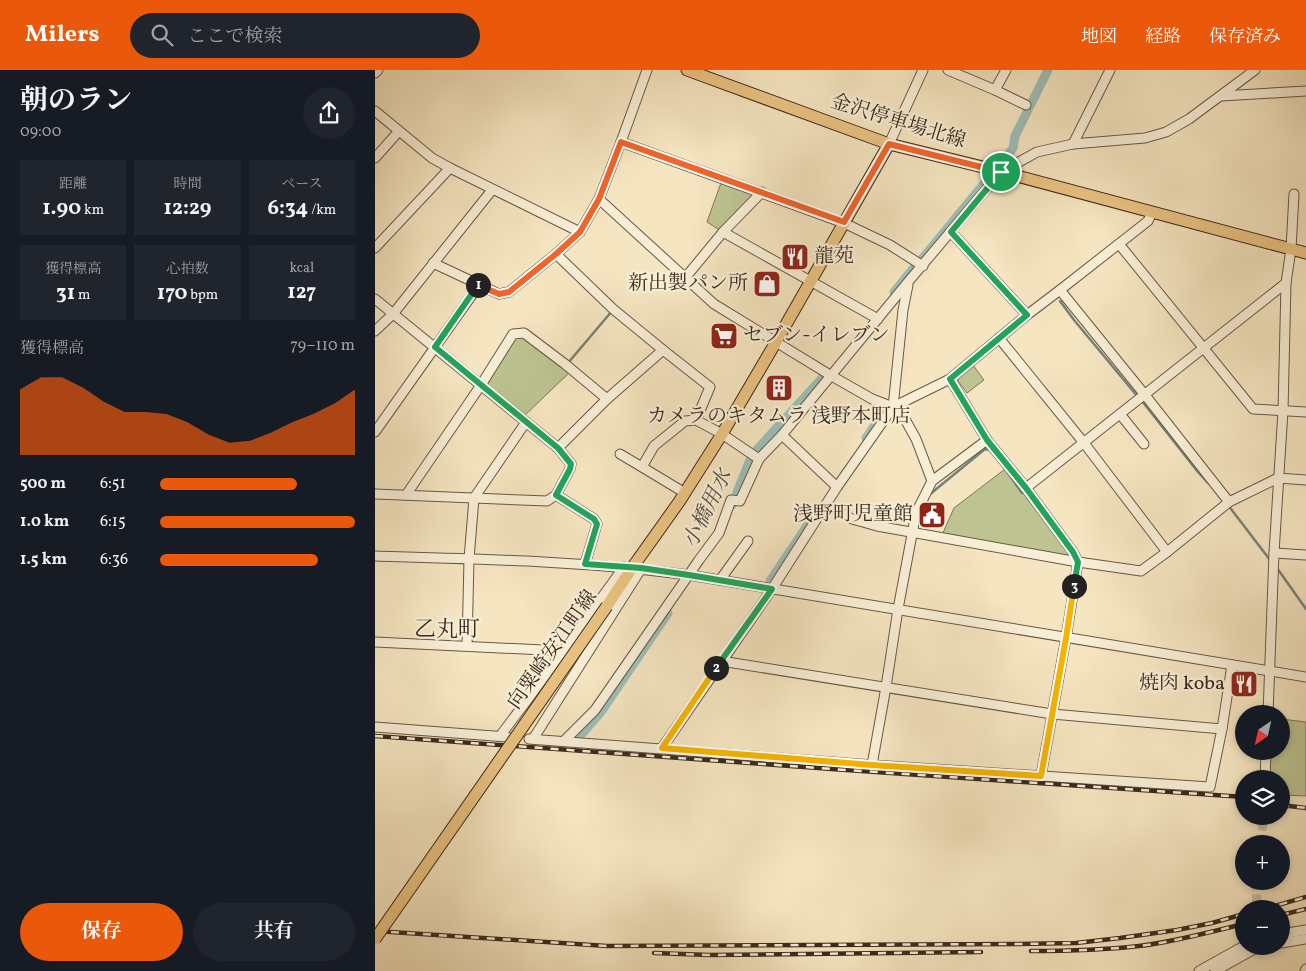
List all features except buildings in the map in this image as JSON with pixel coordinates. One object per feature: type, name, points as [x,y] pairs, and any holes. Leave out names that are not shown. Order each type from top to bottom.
[{"type":"main road","name":"金沢停車場北線","points":[[687,70],[889,144],[1306,253]]},
{"type":"main road","name":"向粟崎安江町線","points":[[375,939],[685,493],[777,342],[889,144]]},
{"type":"street","points":[[375,74],[378,70]]},
{"type":"street","points":[[433,263],[499,294],[509,292],[556,254],[580,232],[599,199],[647,70]]},
{"type":"street","points":[[889,144],[923,70]]},
{"type":"street","points":[[948,70],[1026,105]]},
{"type":"street","points":[[995,90],[1006,70]]},
{"type":"street","points":[[1073,144],[1110,70]]},
{"type":"street","points":[[564,741],[595,710],[719,533],[731,500],[740,501],[759,459],[782,435],[1001,172],[1037,152],[1073,144],[1145,138],[1166,132],[1189,119],[1255,70]]},
{"type":"street","points":[[1221,96],[1306,91]]},
{"type":"street","points":[[375,111],[432,158],[492,190],[580,232]]},
{"type":"street","points":[[375,158],[399,131]]},
{"type":"street","points":[[621,142],[844,222],[889,245],[923,266]]},
{"type":"street","points":[[375,248],[450,168]]},
{"type":"street","points":[[375,331],[393,314],[492,190]]},
{"type":"street","points":[[685,278],[723,232],[762,192]]},
{"type":"street","points":[[1268,705],[1274,554],[1283,411],[1287,283],[1294,194]]},
{"type":"street","points":[[599,199],[714,304],[830,376],[872,399],[893,407],[907,421],[916,439],[931,481]]},
{"type":"street","points":[[662,748],[772,589],[837,487],[893,407],[950,379],[1027,315],[1148,221],[1152,212]]},
{"type":"street","points":[[723,232],[878,319]]},
{"type":"street","points":[[951,232],[1027,315]]},
{"type":"street","points":[[1119,244],[1253,409],[1306,412]]},
{"type":"street","points":[[556,254],[613,309],[710,386],[696,420]]},
{"type":"street","points":[[893,407],[903,310],[908,282]]},
{"type":"street","points":[[1026,488],[1287,283]]},
{"type":"street","points":[[375,432],[479,285]]},
{"type":"street","points":[[1060,290],[1229,502]]},
{"type":"street","points":[[375,299],[558,448],[571,464],[556,495],[547,501],[375,494]]},
{"type":"street","points":[[406,495],[481,385],[513,334],[524,333],[565,364],[607,400]]},
{"type":"street","points":[[999,338],[1084,443],[1167,552]]},
{"type":"street","points":[[558,448],[607,400],[663,350]]},
{"type":"street","points":[[950,379],[987,440],[1026,488],[1073,552],[1078,562],[1041,776]]},
{"type":"street","points":[[1120,414],[1144,444]]},
{"type":"street","points":[[642,467],[655,446],[685,421],[696,420],[722,434],[759,459]]},
{"type":"street","points":[[467,646],[469,559],[474,498],[526,422]]},
{"type":"street","points":[[782,435],[837,487]]},
{"type":"street","points":[[872,765],[916,513],[931,481],[987,440]]},
{"type":"street","points":[[620,454],[685,493]]},
{"type":"street","points":[[826,505],[851,519],[877,526],[1078,562],[1141,571],[1229,502],[1278,478],[1306,480]]},
{"type":"street","points":[[556,495],[594,519],[597,524],[585,564]]},
{"type":"street","points":[[721,580],[747,541]]},
{"type":"street","points":[[1274,554],[1306,555]]},
{"type":"street","points":[[375,556],[545,561],[689,575],[1306,677]]},
{"type":"street","points":[[375,728],[503,737],[563,651],[632,568]]},
{"type":"street","points":[[632,568],[531,739],[872,765],[1210,786],[1222,729],[1231,665]]},
{"type":"street","points":[[375,642],[563,651]]},
{"type":"street","points":[[721,661],[1052,714],[1222,729]]},
{"type":"street","points":[[1290,933],[1306,930]]},
{"type":"street","points":[[1290,942],[1306,939]]},
{"type":"street","points":[[1199,971],[1235,951]]},
{"type":"street","points":[[1215,971],[1244,955]]},
{"type":"green space","points":[[722,180],[757,193],[721,231],[707,222]]},
{"type":"green space","points":[[524,336],[569,373],[524,416],[490,390],[486,381],[516,337]]},
{"type":"green space","points":[[973,365],[984,380],[967,393],[958,381],[958,377]]},
{"type":"green space","points":[[1005,469],[1068,553],[1065,556],[942,535],[954,508]]},
{"type":"green space","points":[[1290,720],[1306,722],[1306,796],[1290,795],[1290,770],[1269,770],[1270,760],[1290,760]]},
{"type":"waterway","name":"小橋用水","points":[[1004,160],[1013,148],[1015,136],[1048,70]]},
{"type":"waterway","name":"小橋用水","points":[[922,259],[986,181]]},
{"type":"waterway","name":"小橋用水","points":[[894,292],[916,265]]},
{"type":"waterway","points":[[1060,301],[1138,397]]},
{"type":"waterway","points":[[568,363],[612,311]]},
{"type":"waterway","name":"小橋用水","points":[[732,505],[752,455],[823,377]]},
{"type":"waterway","points":[[1142,401],[1209,484]]},
{"type":"waterway","points":[[866,438],[884,411]]},
{"type":"waterway","points":[[929,495],[985,449],[991,452]]},
{"type":"waterway","points":[[1006,470],[1022,493]]},
{"type":"waterway","points":[[1228,505],[1270,560]]},
{"type":"waterway","points":[[770,581],[813,517]]},
{"type":"waterway","points":[[1277,568],[1306,609]]},
{"type":"waterway","name":"小橋用水","points":[[580,736],[601,712],[668,613]]},
{"type":"tunnel","points":[[1261,835],[1263,825]]},
{"type":"tunnel","points":[[1256,890],[1257,900]]},
{"type":"railway","points":[[375,736],[1235,796]]},
{"type":"railway","points":[[1290,806],[1306,808]]},
{"type":"railway","points":[[1290,902],[1306,897]]},
{"type":"railway","points":[[1290,913],[1306,909]]},
{"type":"railway","points":[[375,931],[607,946],[1018,944],[1076,943],[1120,938],[1177,930],[1235,917]]},
{"type":"railway","points":[[1031,951],[1139,946],[1235,926]]},
{"type":"railway","points":[[654,953],[709,955],[981,952]]},
{"type":"place","name":"龍苑","points":[[795,257]]},
{"type":"place","name":"新出製パン所","points":[[767,284]]},
{"type":"place","name":"セブン-イレブン","points":[[724,336]]},
{"type":"place","name":"カメラのキタムラ 浅野本町店","points":[[779,388]]},
{"type":"place","name":"浅野町児童館","points":[[932,515]]},
{"type":"place","name":"焼肉 koba","points":[[1244,684]]},
{"type":"district","name":"乙丸町","points":[[447,630]]},
{"type":"route","points":[[621,142],[844,222],[889,144],[1001,172],[951,232],[1027,315],[950,379],[987,440],[1026,488],[1073,552],[1078,562],[1041,776],[662,748],[772,589],[641,568],[585,564],[597,524],[594,519],[556,495],[571,464],[558,448],[435,347],[479,285],[499,294],[509,292],[580,232],[599,199],[621,142]]}]
